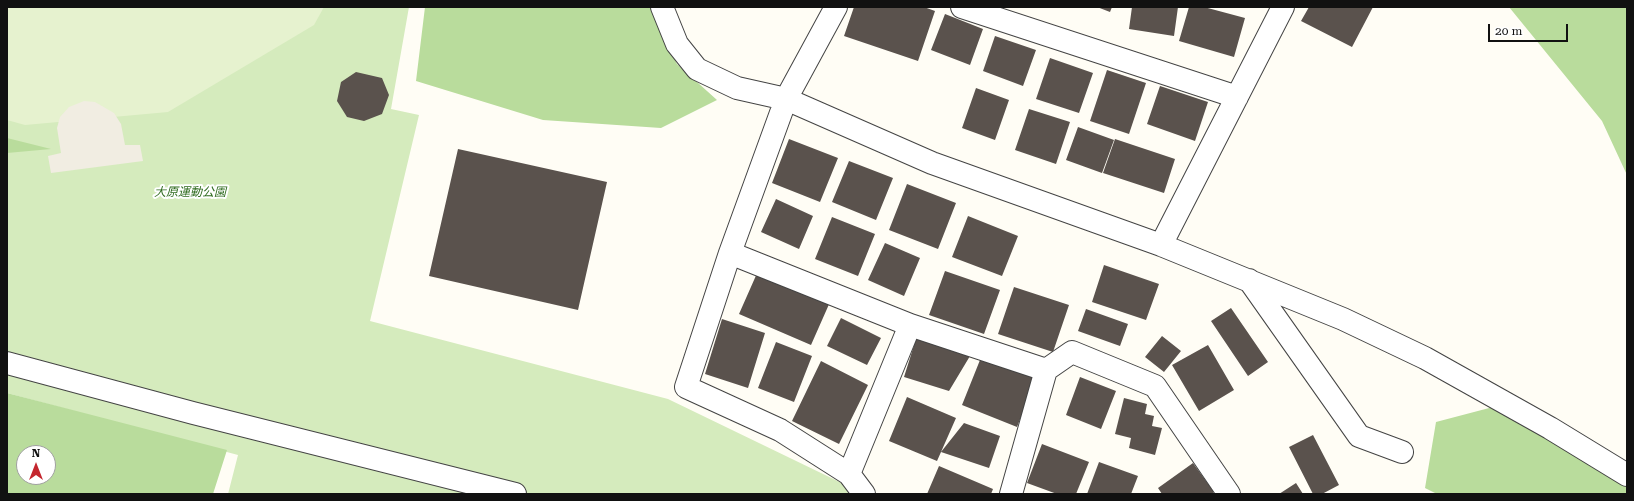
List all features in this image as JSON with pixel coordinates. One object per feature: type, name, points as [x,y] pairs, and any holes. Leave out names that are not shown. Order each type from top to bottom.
[{"type":"street","points":[[662,7],[677,44],[697,69],[737,88],[786,99],[932,163],[1161,245],[1343,319],[1425,358],[1550,428],[1627,475]]},
{"type":"street","points":[[836,7],[786,99],[730,253],[686,387],[780,430],[849,474],[864,494]]},
{"type":"street","points":[[962,7],[1237,97]]},
{"type":"street","points":[[1161,245],[1283,7]]},
{"type":"street","points":[[730,253],[910,325],[1046,370]]},
{"type":"street","points":[[1249,280],[1359,436],[1402,452]]},
{"type":"street","points":[[849,474],[910,325]]},
{"type":"street","points":[[1011,494],[1046,370],[1072,352],[1155,386],[1229,494]]},
{"type":"street","points":[[7,363],[193,413],[515,494]]},
{"type":"green space","name":"大原運動公園","points":[[7,7],[409,7],[391,109],[419,115],[370,321],[668,399],[852,488],[856,494],[228,494],[238,455],[7,393]]},
{"type":"green space","points":[[7,7],[324,7],[314,25],[168,112],[25,125],[7,120]]},
{"type":"green space","points":[[425,7],[650,7],[677,64],[717,100],[661,128],[543,120],[416,81]]},
{"type":"green space","points":[[1509,7],[1627,7],[1627,175],[1602,121]]},
{"type":"green space","points":[[7,138],[51,149],[7,153]]},
{"type":"green space","points":[[7,393],[227,450],[213,494],[7,494]]},
{"type":"green space","points":[[1493,407],[1627,484],[1627,494],[1437,494],[1425,488],[1436,422]]},
{"type":"shaded area","points":[[84,101],[95,102],[114,113],[121,124],[125,145],[140,145],[143,161],[51,173],[48,156],[61,153],[57,128],[60,117],[69,107]]},
{"type":"building","points":[[854,7],[924,7],[935,11],[918,61],[844,36]]},
{"type":"building","points":[[1097,7],[1112,7],[1110,12]]},
{"type":"building","points":[[1132,7],[1178,7],[1174,36],[1129,29]]},
{"type":"building","points":[[1189,7],[1204,7],[1245,18],[1234,57],[1179,41]]},
{"type":"building","points":[[1309,7],[1373,7],[1352,47],[1301,21]]},
{"type":"building","points":[[945,14],[983,29],[970,65],[931,50]]},
{"type":"building","points":[[995,36],[1036,50],[1023,86],[983,71]]},
{"type":"building","points":[[1050,58],[1093,73],[1079,113],[1036,99]]},
{"type":"building","points":[[1107,70],[1146,83],[1129,134],[1090,121]]},
{"type":"building","points":[[356,72],[382,78],[389,95],[382,114],[364,121],[347,117],[337,101],[341,82]]},
{"type":"building","points":[[1160,86],[1208,102],[1195,141],[1147,124]]},
{"type":"building","points":[[976,88],[1009,100],[995,140],[962,128]]},
{"type":"building","points":[[1029,109],[1070,122],[1056,164],[1015,150]]},
{"type":"building","points":[[1078,127],[1114,140],[1102,173],[1066,160]]},
{"type":"building","points":[[789,139],[838,158],[820,202],[772,183]]},
{"type":"building","points":[[1115,139],[1175,159],[1164,193],[1103,173]]},
{"type":"building","points":[[458,149],[607,182],[578,310],[429,276]]},
{"type":"building","points":[[849,161],[893,178],[876,220],[832,202]]},
{"type":"building","points":[[907,184],[956,203],[938,249],[889,230]]},
{"type":"building","points":[[776,199],[813,216],[799,249],[761,232]]},
{"type":"building","points":[[968,216],[1018,236],[1002,276],[952,257]]},
{"type":"building","points":[[832,217],[875,234],[858,276],[815,259]]},
{"type":"building","points":[[885,243],[920,258],[904,296],[868,280]]},
{"type":"building","points":[[1104,265],[1159,284],[1146,320],[1092,302]]},
{"type":"building","points":[[758,271],[830,302],[811,345],[739,314]]},
{"type":"building","points":[[945,271],[1000,290],[984,334],[929,315]]},
{"type":"building","points":[[1014,287],[1069,305],[1053,352],[998,334]]},
{"type":"building","points":[[1231,308],[1268,362],[1248,376],[1211,321]]},
{"type":"building","points":[[1086,309],[1128,324],[1120,346],[1078,331]]},
{"type":"building","points":[[841,318],[881,338],[867,365],[827,346]]},
{"type":"building","points":[[722,319],[765,333],[748,388],[705,374]]},
{"type":"building","points":[[1162,336],[1181,351],[1164,372],[1145,357]]},
{"type":"building","points":[[916,339],[970,356],[949,391],[904,377]]},
{"type":"building","points":[[776,342],[812,356],[794,402],[758,388]]},
{"type":"building","points":[[1208,345],[1234,390],[1199,411],[1172,365]]},
{"type":"building","points":[[982,355],[1037,376],[1017,427],[962,405]]},
{"type":"building","points":[[821,361],[868,385],[839,444],[792,421]]},
{"type":"building","points":[[1080,377],[1116,391],[1101,429],[1066,415]]},
{"type":"building","points":[[907,397],[956,418],[937,461],[889,441]]},
{"type":"building","points":[[1124,398],[1147,404],[1145,414],[1154,416],[1152,426],[1162,428],[1155,455],[1129,448],[1131,438],[1115,434]]},
{"type":"building","points":[[964,423],[1000,436],[989,468],[941,452]]},
{"type":"building","points":[[1313,435],[1339,485],[1322,494],[1313,494],[1289,447]]},
{"type":"building","points":[[1042,444],[1089,462],[1076,494],[1057,494],[1027,483]]},
{"type":"building","points":[[1099,462],[1138,476],[1131,494],[1087,494]]},
{"type":"building","points":[[1193,463],[1214,492],[1212,494],[1162,494],[1158,488]]},
{"type":"building","points":[[939,466],[993,489],[991,494],[927,494]]},
{"type":"building","points":[[1296,483],[1303,494],[1279,494]]}]
